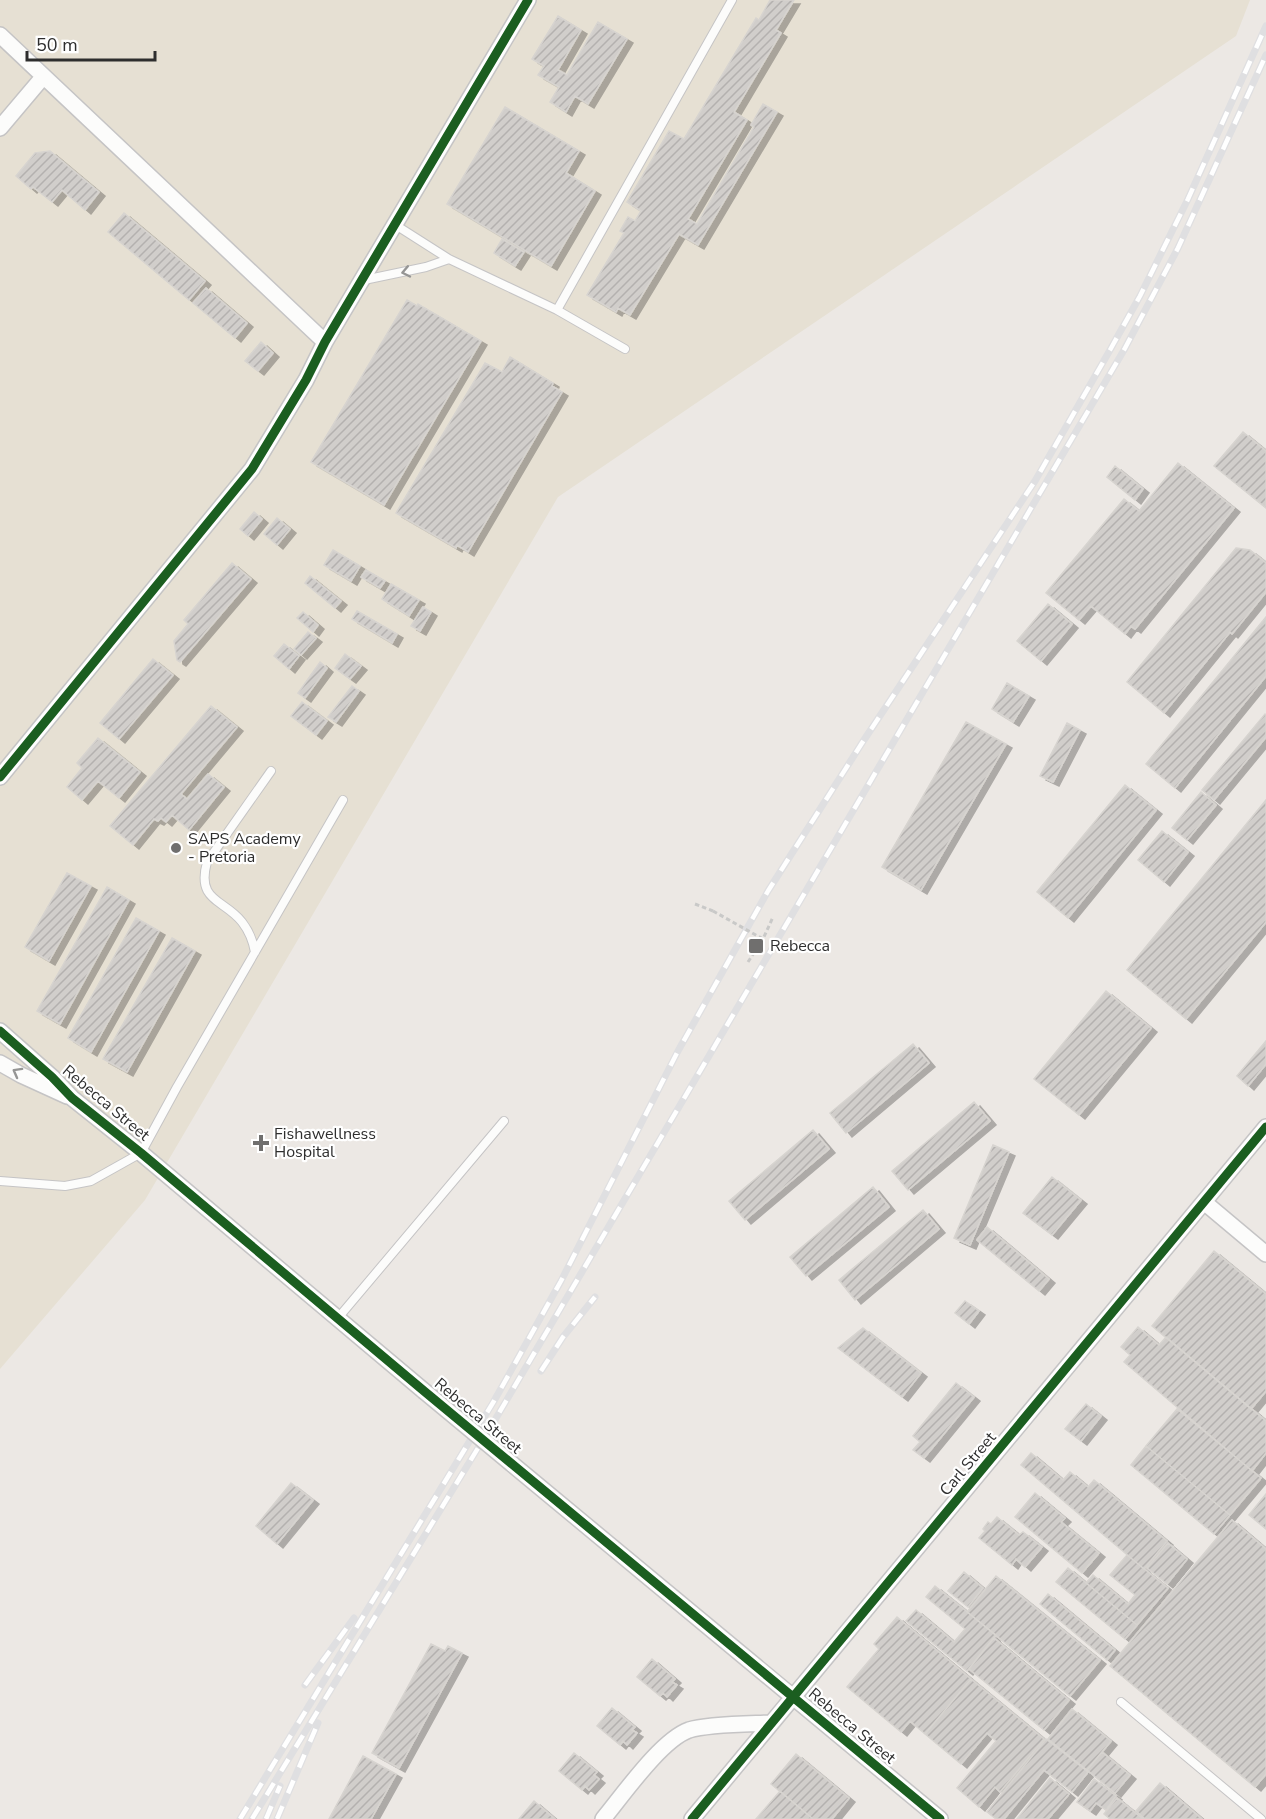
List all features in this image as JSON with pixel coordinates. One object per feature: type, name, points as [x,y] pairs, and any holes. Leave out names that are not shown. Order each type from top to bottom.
[{"type":"street","points":[[0,777],[252,469],[306,380],[325,342],[394,224],[528,0]]},
{"type":"street","points":[[0,35],[325,342]]},
{"type":"street","points":[[0,128],[43,77]]},
{"type":"street","name":"Rebecca Street","points":[[0,1031],[72,1098],[940,1819]]},
{"type":"street","name":"Rebecca Street","points":[[0,1063],[72,1098]]},
{"type":"street","name":"Carl Street","points":[[692,1819],[1266,1127]]},
{"type":"street","points":[[1204,1202],[1266,1254]]},
{"type":"street","points":[[603,1819],[655,1757],[681,1734],[698,1728],[771,1723]]},
{"type":"lane","points":[[557,310],[732,0]]},
{"type":"lane","points":[[394,224],[450,260],[557,310],[625,349]]},
{"type":"lane","points":[[361,281],[450,260]]},
{"type":"lane","points":[[255,952],[253,940],[242,921],[214,900],[210,894],[204,879],[204,871],[207,862],[271,771]]},
{"type":"lane","points":[[0,1180],[65,1186],[91,1181],[141,1153],[343,800]]},
{"type":"lane","points":[[338,1318],[504,1121]]},
{"type":"lane","points":[[1121,1702],[1261,1819]]},
{"type":"path","points":[[695,904],[713,911],[763,939]]},
{"type":"path","points":[[748,962],[763,939],[773,917]]},
{"type":"shaded area","name":"SAPS Academy - Pretoria","points":[[0,0],[1250,0],[1236,36],[558,497],[145,1200],[0,1369]]},
{"type":"building","points":[[770,0],[794,0],[776,30],[781,33],[734,112],[747,120],[688,219],[697,224],[754,127],[751,125],[763,104],[777,112],[698,245],[679,234],[630,315],[618,308],[616,312],[587,295],[624,233],[620,231],[628,217],[635,221],[641,211],[627,202],[669,131],[684,139],[756,18],[759,20]]},
{"type":"building","points":[[558,16],[581,30],[558,70],[567,75],[598,22],[627,39],[588,104],[575,96],[566,112],[550,102],[559,87],[538,75],[544,66],[532,59]]},
{"type":"building","points":[[505,107],[579,151],[566,173],[595,191],[551,266],[447,204]]},
{"type":"building","points":[[50,151],[99,192],[85,210],[62,190],[52,202],[16,176],[35,153]]},
{"type":"building","points":[[124,213],[205,281],[189,300],[108,232]]},
{"type":"building","points":[[502,239],[524,252],[515,266],[494,253]]},
{"type":"building","points":[[206,288],[247,323],[235,338],[193,303]]},
{"type":"building","points":[[407,300],[417,306],[418,304],[481,341],[384,505],[311,462]]},
{"type":"building","points":[[261,342],[273,353],[258,371],[245,361]]},
{"type":"building","points":[[510,357],[553,383],[552,386],[562,392],[468,552],[457,545],[456,548],[396,513],[485,363],[502,372]]},
{"type":"building","points":[[1243,432],[1266,451],[1266,508],[1214,466]]},
{"type":"building","points":[[1178,463],[1234,508],[1135,629],[1131,626],[1125,634],[1091,606],[1079,620],[1046,593],[1124,499],[1139,511]]},
{"type":"building","points":[[1115,466],[1143,489],[1135,500],[1107,477]]},
{"type":"building","points":[[254,512],[262,519],[248,536],[240,529]]},
{"type":"building","points":[[277,518],[290,529],[277,545],[264,534]]},
{"type":"building","points":[[1236,548],[1250,550],[1266,563],[1266,592],[1164,713],[1127,682]]},
{"type":"building","points":[[333,550],[360,566],[351,581],[324,565]]},
{"type":"building","points":[[232,563],[251,579],[180,662],[177,660],[174,641],[188,624],[184,620]]},
{"type":"building","points":[[366,570],[385,581],[380,588],[361,577]]},
{"type":"building","points":[[310,576],[341,601],[335,608],[305,583]]},
{"type":"building","points":[[391,584],[419,600],[409,616],[382,599]]},
{"type":"building","points":[[1048,604],[1072,624],[1041,661],[1017,641]]},
{"type":"building","points":[[423,607],[431,612],[420,631],[411,626]]},
{"type":"building","points":[[357,611],[397,634],[392,643],[352,619]]},
{"type":"building","points":[[303,612],[318,625],[313,632],[297,618]]},
{"type":"building","points":[[1266,617],[1266,676],[1175,788],[1146,764]]},
{"type":"building","points":[[308,632],[316,638],[301,655],[294,649]]},
{"type":"building","points":[[284,644],[299,656],[289,669],[274,656]]},
{"type":"building","points":[[345,654],[361,666],[350,679],[335,668]]},
{"type":"building","points":[[153,659],[173,675],[119,739],[100,723]]},
{"type":"building","points":[[320,662],[327,668],[305,698],[298,693]]},
{"type":"building","points":[[1007,683],[1029,696],[1013,722],[992,709]]},
{"type":"building","points":[[352,686],[359,691],[336,722],[328,717]]},
{"type":"building","points":[[302,702],[327,721],[316,735],[291,716]]},
{"type":"building","points":[[211,706],[237,727],[181,794],[187,799],[208,774],[224,787],[189,830],[172,815],[166,822],[161,818],[158,821],[154,819],[133,845],[110,826]]},
{"type":"building","points":[[1265,714],[1266,737],[1214,800],[1202,790]]},
{"type":"building","points":[[966,722],[1006,744],[921,890],[882,867]]},
{"type":"building","points":[[1067,723],[1080,730],[1053,782],[1040,776]]},
{"type":"building","points":[[98,738],[140,772],[119,798],[98,781],[82,800],[67,787],[82,768],[77,763]]},
{"type":"building","points":[[1125,785],[1156,810],[1068,918],[1037,892]]},
{"type":"building","points":[[1201,792],[1216,805],[1187,840],[1172,828]]},
{"type":"building","points":[[1266,800],[1266,922],[1186,1019],[1127,970]]},
{"type":"building","points":[[1162,831],[1188,852],[1164,882],[1138,860]]},
{"type":"building","points":[[67,873],[91,886],[49,961],[25,947]]},
{"type":"building","points":[[107,887],[129,900],[60,1024],[37,1011]]},
{"type":"building","points":[[136,918],[159,931],[91,1052],[68,1038]]},
{"type":"building","points":[[172,938],[195,951],[127,1072],[103,1059]]},
{"type":"building","points":[[1106,991],[1151,1028],[1079,1115],[1034,1079]]},
{"type":"building","points":[[1266,1041],[1266,1064],[1248,1086],[1237,1076]]},
{"type":"building","points":[[913,1044],[929,1063],[846,1133],[830,1113]]},
{"type":"building","points":[[974,1102],[990,1121],[908,1190],[892,1171]]},
{"type":"building","points":[[813,1130],[829,1149],[745,1220],[729,1201]]},
{"type":"building","points":[[993,1145],[1009,1152],[970,1245],[954,1238]]},
{"type":"building","points":[[1052,1177],[1081,1200],[1052,1235],[1023,1213]]},
{"type":"building","points":[[873,1187],[889,1207],[806,1276],[790,1257]]},
{"type":"building","points":[[923,1210],[939,1229],[855,1300],[839,1280]]},
{"type":"building","points":[[987,1227],[1049,1279],[1039,1291],[977,1240]]},
{"type":"building","points":[[1214,1251],[1266,1294],[1266,1391],[1251,1409],[1152,1326]]},
{"type":"building","points":[[965,1301],[979,1311],[969,1324],[955,1313]]},
{"type":"building","points":[[1138,1327],[1159,1345],[1166,1337],[1266,1421],[1266,1453],[1252,1471],[1124,1362],[1130,1355],[1121,1347]]},
{"type":"building","points":[[863,1328],[921,1373],[902,1397],[838,1348]]},
{"type":"building","points":[[956,1383],[974,1397],[924,1458],[913,1450],[920,1442],[913,1436]]},
{"type":"building","points":[[1086,1404],[1101,1416],[1081,1441],[1065,1429]]},
{"type":"building","points":[[1177,1409],[1261,1478],[1230,1515],[1146,1446]]},
{"type":"building","points":[[1146,1446],[1230,1515],[1214,1534],[1131,1465]]},
{"type":"building","points":[[1031,1453],[1063,1480],[1070,1472],[1088,1487],[1094,1480],[1167,1541],[1144,1569],[1021,1465]]},
{"type":"building","points":[[291,1483],[313,1500],[277,1544],[256,1526]]},
{"type":"building","points":[[1035,1493],[1065,1518],[1061,1522],[1099,1553],[1082,1573],[1015,1517]]},
{"type":"building","points":[[1266,1494],[1266,1529],[1249,1515]]},
{"type":"building","points":[[997,1517],[1019,1535],[1023,1532],[1042,1547],[1025,1567],[1016,1559],[1012,1565],[979,1538],[988,1522],[991,1524]]},
{"type":"building","points":[[1232,1520],[1266,1549],[1266,1774],[1255,1787],[1110,1666]]},
{"type":"building","points":[[1168,1543],[1187,1559],[1167,1584],[1147,1568]]},
{"type":"building","points":[[1127,1555],[1168,1588],[1137,1625],[1086,1583],[1093,1575],[1128,1604],[1135,1595],[1110,1575]]},
{"type":"building","points":[[1068,1568],[1137,1625],[1125,1639],[1056,1582]]},
{"type":"building","points":[[964,1572],[983,1588],[968,1607],[948,1591]]},
{"type":"building","points":[[996,1576],[1100,1660],[1070,1696],[967,1612]]},
{"type":"building","points":[[935,1586],[996,1635],[967,1671],[906,1621],[916,1610],[954,1642],[965,1629],[926,1597]]},
{"type":"building","points":[[1048,1594],[1115,1650],[1107,1660],[1040,1604]]},
{"type":"building","points":[[897,1617],[971,1679],[925,1734],[910,1721],[901,1732],[847,1687],[879,1649],[874,1644]]},
{"type":"building","points":[[994,1638],[1069,1700],[1044,1730],[969,1669]]},
{"type":"building","points":[[431,1644],[445,1651],[448,1646],[462,1653],[399,1768],[372,1753]]},
{"type":"building","points":[[652,1659],[675,1679],[672,1682],[677,1685],[667,1697],[663,1693],[660,1696],[637,1677]]},
{"type":"building","points":[[971,1679],[1044,1739],[1000,1792],[995,1787],[979,1807],[957,1788],[996,1741],[987,1733],[961,1764],[925,1734]]},
{"type":"building","points":[[612,1708],[635,1727],[632,1730],[637,1733],[627,1745],[623,1741],[620,1745],[597,1726]]},
{"type":"building","points":[[1072,1709],[1111,1741],[1087,1770],[1048,1739]]},
{"type":"building","points":[[1046,1739],[1088,1772],[1072,1792],[1044,1770],[1004,1819],[996,1819],[987,1812]]},
{"type":"building","points":[[1102,1752],[1130,1775],[1115,1793],[1087,1770]]},
{"type":"building","points":[[574,1753],[597,1772],[594,1775],[599,1779],[589,1790],[585,1786],[582,1790],[559,1771]]},
{"type":"building","points":[[796,1754],[849,1798],[832,1819],[813,1819],[771,1784]]},
{"type":"building","points":[[363,1756],[396,1774],[371,1819],[329,1819]]},
{"type":"building","points":[[1050,1778],[1069,1794],[1048,1819],[1017,1819]]},
{"type":"building","points":[[1094,1779],[1116,1796],[1106,1810],[1096,1803],[1090,1811],[1077,1802]]},
{"type":"building","points":[[1160,1783],[1202,1819],[1145,1819],[1136,1811]]},
{"type":"building","points":[[780,1791],[813,1819],[756,1819]]},
{"type":"building","points":[[1117,1798],[1143,1819],[1110,1819],[1104,1814]]},
{"type":"building","points":[[534,1801],[555,1819],[519,1819]]},
{"type":"railway","points":[[240,1819],[494,1401],[561,1281],[678,1051],[768,891],[862,743],[1035,481],[1110,350],[1140,296],[1188,199],[1266,26]]},
{"type":"railway","points":[[252,1819],[489,1430],[1124,350],[1178,248],[1266,55]]},
{"type":"railway","points":[[541,1371],[563,1337],[595,1297]]},
{"type":"railway","points":[[305,1685],[354,1618]]},
{"type":"railway","points":[[277,1819],[318,1723]]},
{"type":"railway","points":[[266,1819],[280,1786]]},
{"type":"cycle path","points":[[0,777],[252,469],[528,0]]},
{"type":"cycle path","points":[[0,1031],[72,1098],[940,1819]]},
{"type":"cycle path","points":[[692,1819],[1266,1127]]},
{"type":"place","name":"SAPS Academy - Pretoria","points":[[176,848]]},
{"type":"place","name":"Rebecca","points":[[756,946]]},
{"type":"place","name":"Fishawellness Hospital","points":[[261,1143]]}]
